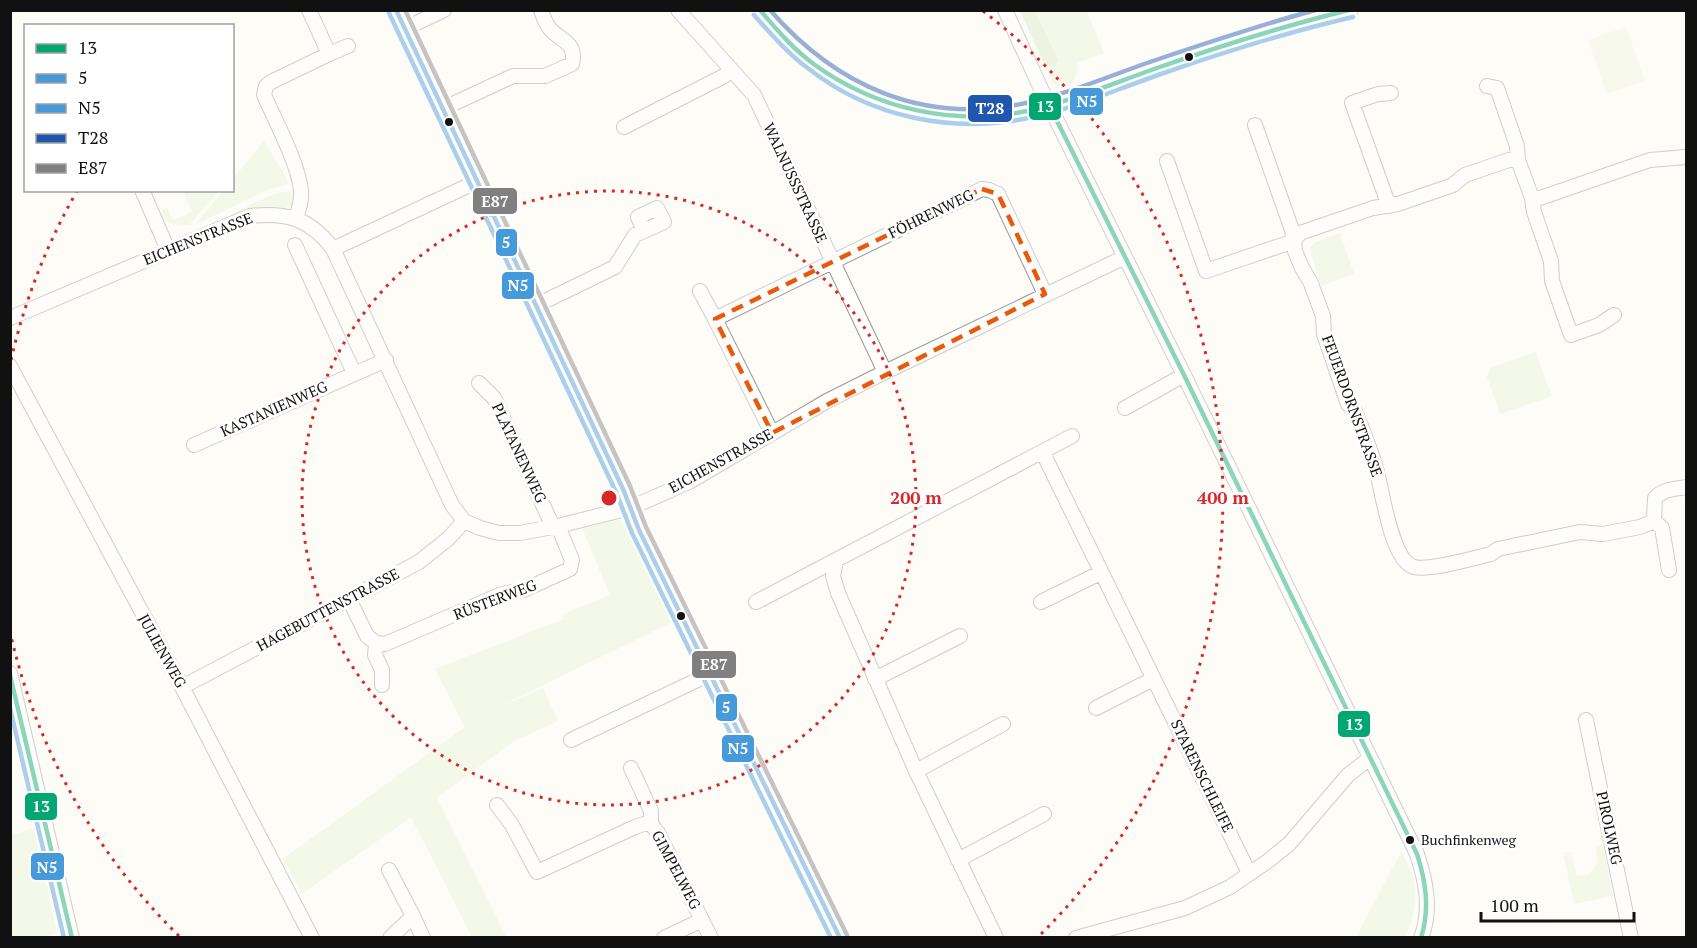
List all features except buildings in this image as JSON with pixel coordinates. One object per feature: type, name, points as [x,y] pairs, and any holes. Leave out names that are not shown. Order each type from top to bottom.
[{"type":"street","points":[[309,10],[329,54]]},
{"type":"street","points":[[396,10],[639,530],[840,938]]},
{"type":"street","points":[[404,29],[444,10]]},
{"type":"street","points":[[442,109],[513,76],[544,76],[572,64],[574,54],[570,45],[548,27],[541,10]]},
{"type":"street","name":"WALNUSSSTRASSE","points":[[678,10],[754,95],[885,372]]},
{"type":"street","points":[[760,10],[794,47],[821,69],[850,87],[900,107],[928,114],[959,117],[1000,115],[1049,105],[1252,36],[1351,10]]},
{"type":"street","points":[[1005,10],[1049,105],[1184,375],[1416,854],[1423,872],[1427,894],[1426,918],[1421,938]]},
{"type":"street","points":[[296,218],[301,203],[297,172],[264,95],[266,86],[348,46]]},
{"type":"street","points":[[624,127],[724,76],[731,70]]},
{"type":"street","points":[[1487,86],[1497,88],[1517,146],[1518,160],[1533,198],[1534,212],[1551,261],[1552,281],[1571,335],[1599,325],[1614,315]]},
{"type":"street","points":[[1389,206],[1352,103],[1378,94],[1391,93]]},
{"type":"street","points":[[1255,125],[1294,241]]},
{"type":"street","points":[[1533,198],[1540,198],[1650,159],[1686,157]]},
{"type":"street","points":[[1167,161],[1206,271],[1294,241],[1300,233],[1373,208],[1389,206],[1453,185],[1466,175],[1509,160],[1518,160]]},
{"type":"street","points":[[333,249],[476,182]]},
{"type":"street","name":"FÖHRENWEG","points":[[715,320],[982,189],[998,194],[1045,294]]},
{"type":"street","points":[[143,192],[168,250]]},
{"type":"street","name":"EICHENSTRASSE","points":[[10,318],[250,216],[268,214],[296,218],[324,237],[333,249],[452,505],[464,520],[480,528],[499,533],[520,533],[630,508],[689,482],[772,433],[885,372],[1125,257]]},
{"type":"street","points":[[535,306],[615,267],[635,235],[644,231]]},
{"type":"street","name":"FEUERDORNSTRASSE","points":[[1294,241],[1295,251],[1310,281],[1323,316],[1324,334],[1348,404],[1355,411],[1378,475],[1381,494],[1394,537],[1402,557],[1408,564],[1425,567],[1491,554],[1498,549],[1580,532],[1603,534],[1640,527],[1654,521]]},
{"type":"street","points":[[295,245],[354,373],[386,360]]},
{"type":"street","points":[[700,291],[772,433]]},
{"type":"street","name":"JULIENWEG","points":[[10,366],[182,687],[312,938]]},
{"type":"street","name":"KASTANIENWEG","points":[[194,444],[354,373]]},
{"type":"street","points":[[1125,408],[1184,375]]},
{"type":"street","name":"PLATANENWEG","points":[[479,383],[494,398],[556,526]]},
{"type":"street","points":[[756,602],[1072,436]]},
{"type":"street","name":"STARENSCHLEIFE","points":[[1043,453],[1249,873]]},
{"type":"street","points":[[1669,570],[1662,528],[1654,521],[1655,498],[1666,490],[1686,487]]},
{"type":"street","name":"HAGEBUTTENSTRASSE","points":[[182,687],[419,562],[449,538],[464,520]]},
{"type":"street","name":"RÜSTERWEG","points":[[376,643],[385,644],[502,594],[524,590],[570,569],[572,560],[556,526]]},
{"type":"street","points":[[836,561],[832,576],[838,593],[916,771],[996,938]]},
{"type":"street","points":[[1041,602],[1100,573]]},
{"type":"street","points":[[350,599],[367,636],[376,643],[375,655],[382,670],[382,685]]},
{"type":"street","points":[[875,679],[960,636]]},
{"type":"street","points":[[10,673],[72,938]]},
{"type":"street","points":[[571,740],[710,674]]},
{"type":"street","points":[[1096,708],[1153,679]]},
{"type":"street","name":"PIROLWEG","points":[[1586,720],[1631,938]]},
{"type":"street","points":[[916,771],[1003,724]]},
{"type":"street","points":[[1076,938],[1185,908],[1230,887],[1289,844],[1348,775],[1370,758]]},
{"type":"street","name":"GIMPELWEG","points":[[632,768],[651,811],[651,824],[658,833],[711,938]]},
{"type":"street","points":[[497,805],[512,825],[537,872],[635,827],[651,824]]},
{"type":"street","points":[[958,860],[1044,814]]},
{"type":"street","points":[[389,870],[423,938]]},
{"type":"street","points":[[390,938],[413,916]]},
{"type":"street","points":[[664,938],[702,920]]},
{"type":"highlighted area","points":[[982,189],[998,194],[1045,294],[772,433],[715,319]]},
{"type":"green space","points":[[1020,11],[1035,11],[1058,60],[1055,66],[1045,66]]},
{"type":"green space","points":[[1035,11],[1087,11],[1104,53],[1077,63],[1078,69],[1073,82],[1057,86],[1053,83],[1045,66],[1049,67]]},
{"type":"green space","points":[[1626,27],[1645,81],[1607,94],[1588,40]]},
{"type":"green space","points":[[264,141],[288,184],[267,190],[195,225],[222,192],[234,192],[234,178]]},
{"type":"green space","points":[[184,192],[218,192],[189,225],[174,224],[161,219],[159,215],[167,207],[172,218],[175,219],[192,211]]},
{"type":"green space","points":[[296,192],[294,203],[284,211],[236,217],[232,214],[269,196]]},
{"type":"green space","points":[[1340,233],[1354,274],[1321,286],[1310,249],[1314,243]]},
{"type":"green space","points":[[518,239],[545,297],[537,298],[507,245]]},
{"type":"green space","points":[[550,310],[588,386],[584,388],[554,327],[551,327],[546,314]]},
{"type":"green space","points":[[1535,352],[1552,396],[1500,414],[1487,377],[1490,368]]},
{"type":"green space","points":[[618,520],[628,526],[674,621],[499,707],[543,688],[558,721],[514,741],[437,798],[506,937],[472,937],[411,817],[302,894],[283,859],[465,727],[435,669],[564,619],[563,614],[610,595],[582,528]]},
{"type":"green space","points":[[34,828],[57,933],[42,937],[11,937],[11,835]]},
{"type":"green space","points":[[1603,844],[1613,896],[1574,904],[1563,853],[1571,852],[1577,876],[1590,874],[1598,861],[1596,846]]},
{"type":"green space","points":[[1401,852],[1412,874],[1416,894],[1406,937],[1356,937]]},
{"type":"transit line","name":"5","points":[[396,10],[623,489],[639,530],[840,938]]},
{"type":"transit line","name":"E87","points":[[405,10],[630,486],[646,527],[847,935]]},
{"type":"transit line","name":"13","points":[[760,10],[807,59],[863,93],[916,110],[943,115],[971,116],[999,115],[1044,107],[1228,44],[1349,10]]},
{"type":"transit line","name":"T28","points":[[770,10],[796,37],[824,60],[854,79],[885,94],[918,104],[952,109],[988,108],[1041,99],[1210,42],[1316,10]]},
{"type":"transit line","name":"N5","points":[[389,13],[616,492],[632,533],[831,938]]},
{"type":"transit line","name":"N5","points":[[754,15],[801,63],[833,86],[858,99],[913,118],[970,124],[1028,118],[1062,109],[1232,50],[1353,17]]},
{"type":"transit line","name":"13","points":[[1049,105],[1184,375],[1417,854],[1426,896],[1421,938]]},
{"type":"transit line","name":"13","points":[[10,675],[72,938]]},
{"type":"transit line","name":"N5","points":[[10,708],[64,938]]},
{"type":"place","name":"Buchfinkenweg","points":[[1410,840]]}]
